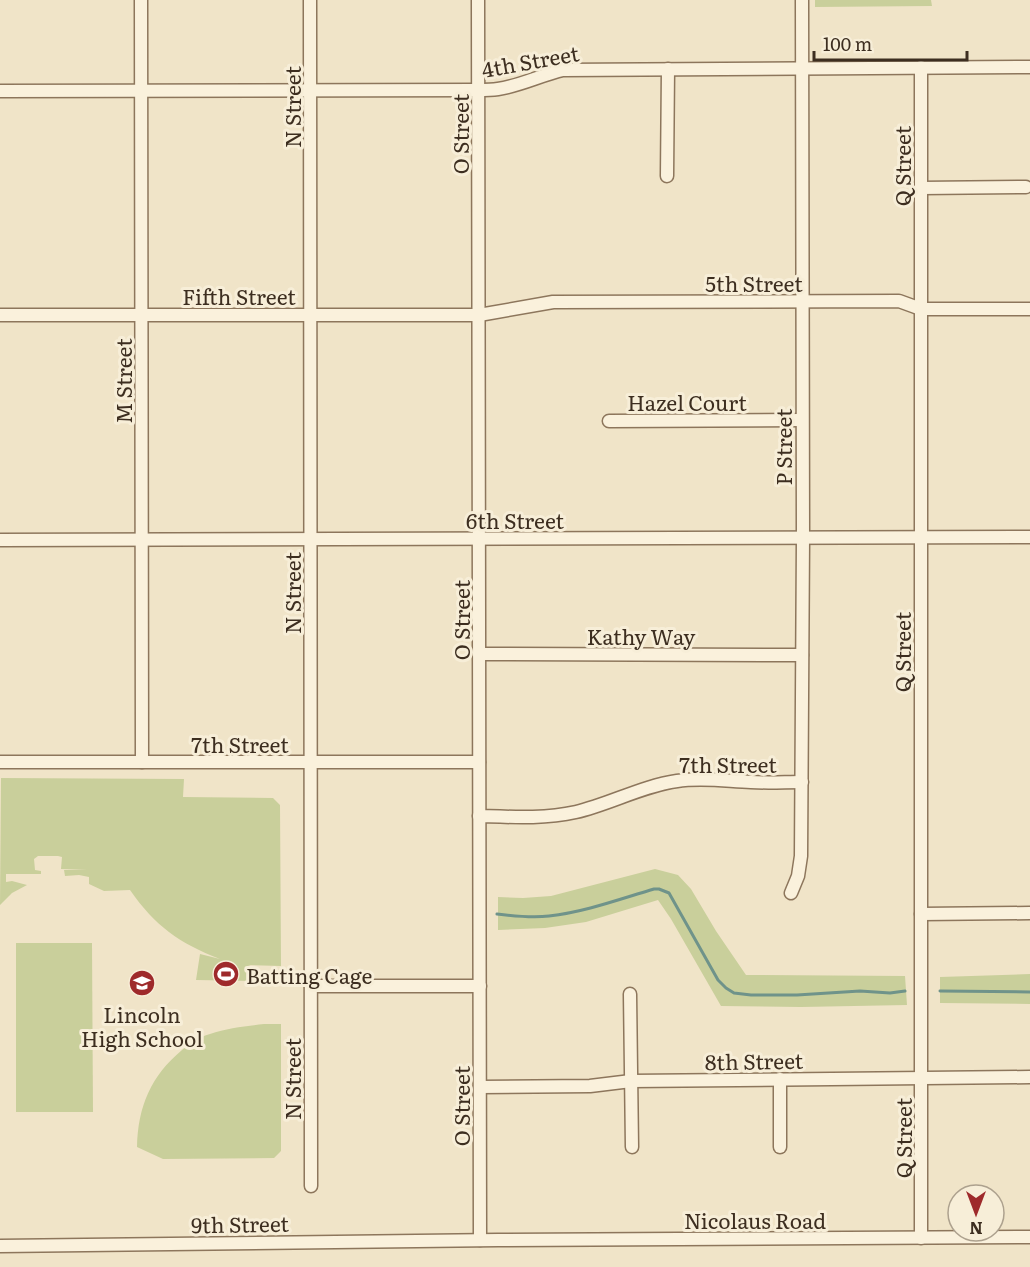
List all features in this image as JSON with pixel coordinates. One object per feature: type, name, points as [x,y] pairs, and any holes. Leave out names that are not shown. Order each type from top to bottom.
[{"type":"street","name":"M Street","points":[[141,0],[142,762]]},
{"type":"street","name":"N Street","points":[[310,0],[311,1186]]},
{"type":"street","name":"O Street","points":[[478,0],[480,1240]]},
{"type":"street","name":"P Street","points":[[791,893],[798,876],[801,856],[802,782],[802,0]]},
{"type":"street","name":"Q Street","points":[[921,67],[921,1238]]},
{"type":"street","name":"4th Street","points":[[0,91],[478,90],[510,87],[563,70],[1030,67]]},
{"type":"street","points":[[668,69],[668,176]]},
{"type":"street","points":[[921,188],[1026,187]]},
{"type":"street","name":"5th Street","points":[[479,315],[553,302],[899,301],[921,309],[1030,309]]},
{"type":"street","name":"Fifth Street","points":[[0,315],[479,315]]},
{"type":"street","name":"Hazel Court","points":[[609,421],[802,420]]},
{"type":"street","name":"6th Street","points":[[0,540],[1030,537]]},
{"type":"street","name":"Kathy Way","points":[[479,654],[802,655]]},
{"type":"street","name":"7th Street","points":[[0,762],[479,762]]},
{"type":"street","name":"7th Street","points":[[479,816],[557,816],[605,804],[651,787],[677,781],[704,779],[802,782]]},
{"type":"street","points":[[921,914],[1030,913]]},
{"type":"street","points":[[311,986],[480,986]]},
{"type":"street","points":[[630,994],[632,1148]]},
{"type":"street","name":"8th Street","points":[[480,1087],[590,1086],[631,1081],[1030,1077]]},
{"type":"street","points":[[780,1079],[780,1147]]},
{"type":"street","name":"Nicolaus Road","points":[[480,1240],[1030,1237]]},
{"type":"street","name":"9th Street","points":[[0,1246],[480,1240]]},
{"type":"green space","points":[[815,0],[931,0],[932,6],[815,7]]},
{"type":"green space","points":[[1,778],[184,779],[183,797],[273,798],[280,805],[281,966],[248,965],[256,968],[255,981],[196,980],[200,954],[220,959],[192,947],[169,932],[149,914],[130,890],[104,891],[89,884],[89,877],[65,876],[64,870],[87,870],[61,869],[62,857],[58,856],[38,856],[34,859],[35,870],[41,871],[41,874],[6,874],[6,882],[12,881],[27,885],[12,893],[0,905]]},
{"type":"green space","points":[[655,869],[678,875],[691,889],[746,975],[905,976],[907,1005],[721,1006],[658,900],[586,922],[545,928],[498,930],[498,897],[551,896]]},
{"type":"green space","points":[[16,943],[92,943],[93,1112],[16,1112]]},
{"type":"green space","points":[[1030,974],[1030,1004],[940,1003],[940,977]]},
{"type":"green space","points":[[264,1024],[281,1024],[281,1151],[274,1158],[163,1159],[137,1147],[140,1118],[148,1093],[154,1081],[171,1060],[188,1045],[206,1035]]},
{"type":"waterway","points":[[497,914],[536,917],[576,912],[659,889],[669,893],[718,980],[734,993],[797,995],[905,991]]},
{"type":"waterway","points":[[940,991],[1030,992]]},
{"type":"place","name":"Batting Cage","points":[[226,974]]},
{"type":"place","name":"Lincoln High School","points":[[142,983]]}]
